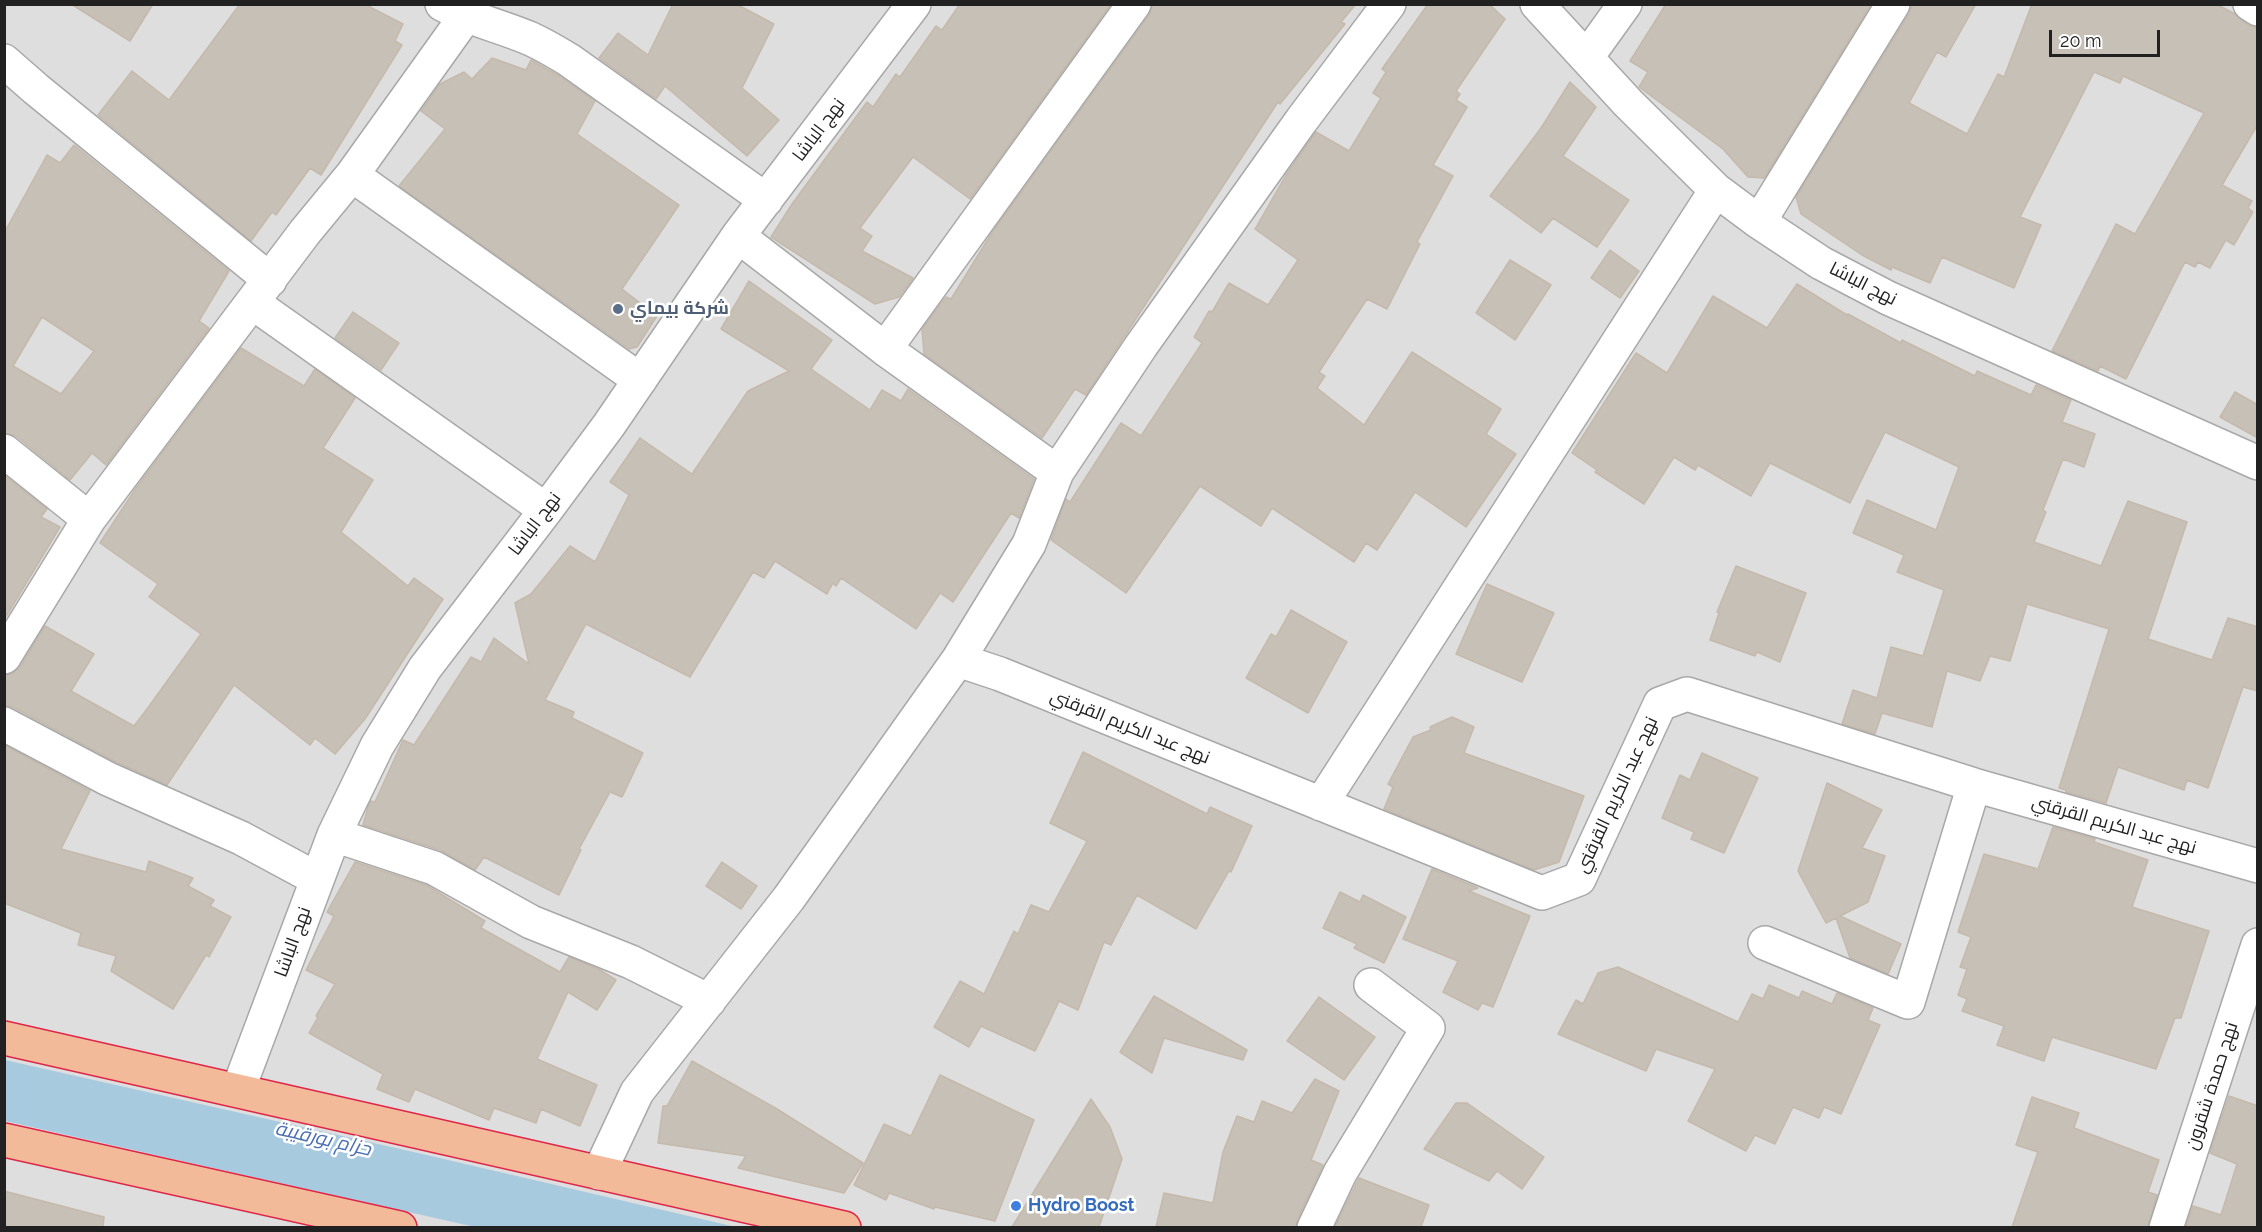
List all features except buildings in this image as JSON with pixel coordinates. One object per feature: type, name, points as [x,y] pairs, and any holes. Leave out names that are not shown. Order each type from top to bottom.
[{"type":"highway","points":[[4,1038],[844,1227]]},
{"type":"highway","points":[[4,1140],[400,1227]]},
{"type":"street","name":"نهج الباشا","points":[[238,1090],[334,835],[377,746],[425,668],[546,510],[738,236],[915,4]]},
{"type":"street","points":[[885,349],[1134,4]]},
{"type":"street","points":[[599,1173],[638,1092],[789,898],[958,660],[1029,544],[1057,472],[1161,318],[1301,121],[1389,4]]},
{"type":"street","name":"نهج الباشا","points":[[1537,4],[1628,103],[1716,190],[1759,222],[1821,262],[1888,298],[2258,463]]},
{"type":"street","points":[[1587,57],[1625,4]]},
{"type":"street","points":[[1759,222],[1893,4]]},
{"type":"street","points":[[2250,4],[2258,9]]},
{"type":"street","points":[[4,657],[89,519],[305,232],[351,175],[454,11],[529,38],[569,60],[766,200]]},
{"type":"street","points":[[4,61],[262,292],[546,510]]},
{"type":"street","points":[[351,175],[639,380]]},
{"type":"street","points":[[1321,804],[1716,190]]},
{"type":"street","points":[[738,236],[885,349],[1057,472]]},
{"type":"street","points":[[4,452],[89,519]]},
{"type":"street","name":"نهج عبد الكريم القرقني","points":[[958,660],[1000,674],[1542,893],[1579,879],[1660,704],[1687,694],[1974,785],[2258,866]]},
{"type":"street","points":[[4,724],[108,779],[241,838],[317,879]]},
{"type":"street","points":[[1765,943],[1908,1002],[1974,785]]},
{"type":"street","points":[[334,835],[434,868],[531,922],[631,962],[709,1001]]},
{"type":"street","name":"نهج حمدة شقرون","points":[[2166,1227],[2258,945]]},
{"type":"street","points":[[1314,1227],[1340,1173],[1428,1028],[1371,985]]},
{"type":"shaded area","points":[[5,5],[2257,5],[2257,1227],[5,1227]]},
{"type":"water","name":"حزام بورقيبة","points":[[5,1060],[736,1227],[475,1227],[5,1121]]},
{"type":"place","name":"شركة بيماي","points":[[618,309]]},
{"type":"place","name":"Hydro Boost","points":[[1016,1206]]}]
